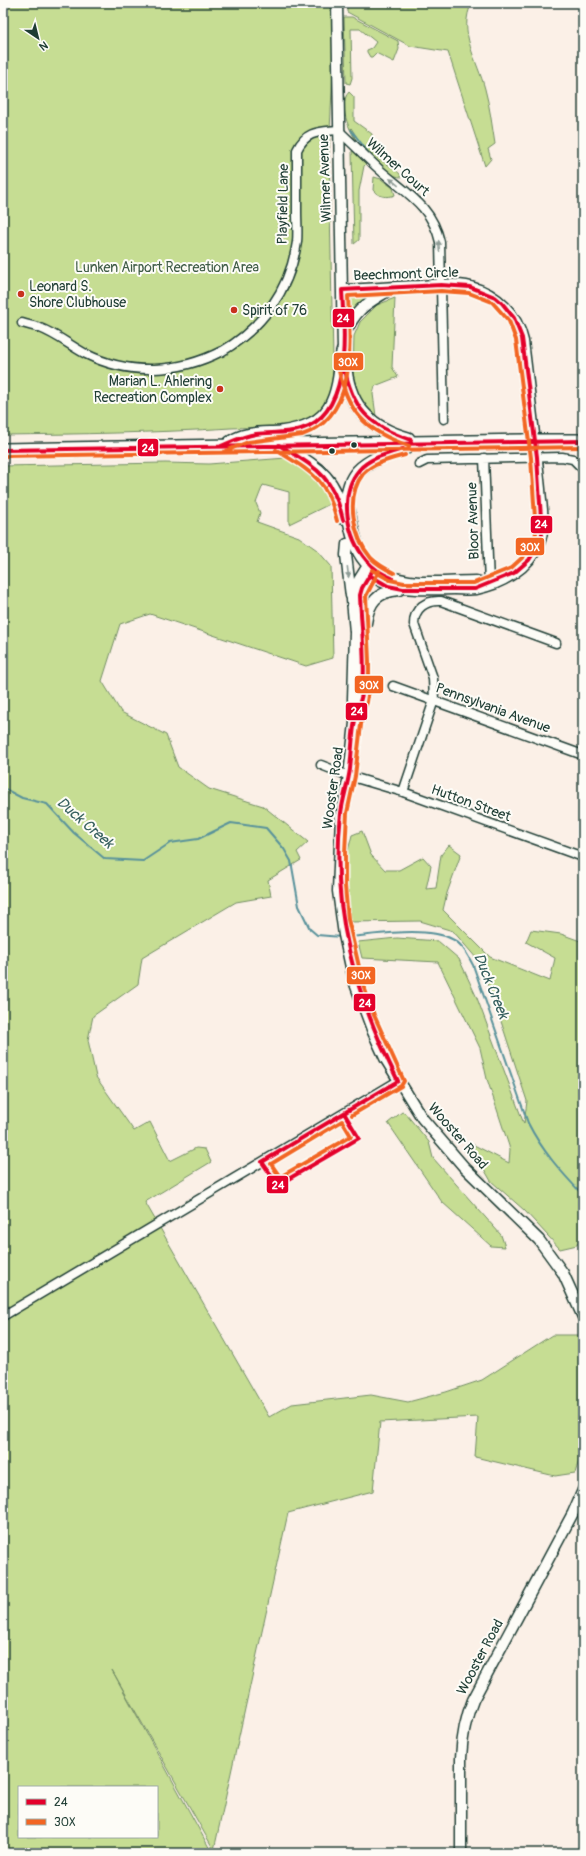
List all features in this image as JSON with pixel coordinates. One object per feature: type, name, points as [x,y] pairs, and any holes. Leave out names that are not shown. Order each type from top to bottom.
[{"type":"highway","points":[[343,352],[347,384],[356,405],[377,425],[394,435],[420,442]]},
{"type":"highway","points":[[221,446],[247,435],[281,433],[307,427],[323,418],[334,403],[340,385],[343,352]]},
{"type":"highway","points":[[3,450],[420,442],[583,441]]},
{"type":"highway","points":[[369,569],[353,537],[347,504],[348,489],[353,479],[366,464],[376,458],[420,442]]},
{"type":"highway","points":[[279,445],[312,464],[331,486],[341,510],[347,544],[354,558],[369,569]]},
{"type":"street","name":"Wilmer Avenue","points":[[336,3],[343,352]]},
{"type":"street","name":"Wilmer Court","points":[[338,130],[381,171],[419,201],[431,217],[440,242],[444,419]]},
{"type":"street","name":"Playfield Lane","points":[[22,323],[41,328],[99,360],[126,367],[154,370],[182,366],[222,352],[244,337],[267,313],[275,302],[290,273],[297,241],[297,150],[302,140],[312,133],[338,130]]},
{"type":"street","name":"Beechmont Circle","points":[[342,290],[441,285],[470,287],[495,297],[514,318],[523,341],[537,456],[542,534],[539,544],[522,567],[503,579],[476,589],[403,590],[388,586],[369,569]]},
{"type":"street","points":[[343,338],[350,322],[364,305],[392,287]]},
{"type":"street","points":[[419,464],[427,460],[537,456],[568,457],[577,462],[583,469]]},
{"type":"street","name":"Bloor Avenue","points":[[484,458],[489,584]]},
{"type":"street","points":[[347,544],[346,555],[352,600]]},
{"type":"street","points":[[369,569],[390,577],[404,580],[476,581],[489,584]]},
{"type":"street","name":"Wooster Road","points":[[356,714],[353,699],[355,632],[352,600],[355,588],[369,569]]},
{"type":"street","name":"Wooster Road","points":[[369,569],[360,595],[363,641],[360,701],[356,714],[349,776],[341,816],[338,891],[348,957],[354,981],[373,1032],[398,1081],[436,1136],[496,1199],[526,1226],[551,1254],[569,1284],[583,1317]]},
{"type":"street","points":[[363,641],[370,605],[383,594],[403,590]]},
{"type":"street","points":[[403,792],[434,700],[433,678],[414,622],[418,610],[424,604],[434,601],[441,601],[556,643]]},
{"type":"street","name":"Pennsylvania Avenue","points":[[393,686],[583,755]]},
{"type":"street","points":[[321,765],[349,776]]},
{"type":"street","name":"Hutton Street","points":[[349,776],[403,792],[583,857]]},
{"type":"street","points":[[3,1316],[398,1081]]},
{"type":"street","name":"Wooster Road","points":[[461,1853],[461,1742],[467,1714],[473,1700],[573,1513],[583,1490]]},
{"type":"green space","name":"Lunken Airport Recreation Area","points":[[3,3],[332,3],[333,67],[329,153],[333,360],[331,391],[329,398],[326,405],[315,416],[295,423],[263,427],[88,434],[3,435]]},
{"type":"green space","points":[[347,3],[472,3],[468,14],[468,35],[470,46],[487,96],[495,144],[488,149],[491,159],[485,166],[448,52],[410,46],[347,12]]},
{"type":"green space","points":[[344,17],[352,17],[398,41],[399,49],[394,62],[376,53],[370,57],[367,50],[372,48],[376,42],[360,29],[351,29],[352,78],[350,84],[346,83]]},
{"type":"green space","points":[[349,92],[354,97],[354,121],[372,134],[371,143],[376,156],[397,171],[402,177],[395,176],[387,172],[380,166],[366,150],[351,128],[355,138],[363,149],[354,137],[347,122],[344,105],[345,98]]},
{"type":"green space","points":[[352,151],[354,151],[367,163],[364,166],[359,191],[359,240],[354,244]]},
{"type":"green space","points":[[374,177],[381,179],[393,188],[395,195],[383,196],[375,192],[373,190]]},
{"type":"green space","points":[[350,295],[373,295],[352,316]]},
{"type":"green space","points":[[395,298],[392,367],[398,377],[375,386],[373,394],[376,416],[360,399],[353,376],[354,336],[360,322],[377,305]]},
{"type":"green space","points":[[299,457],[338,500],[289,524],[289,492],[263,485],[256,503],[260,513],[257,522],[299,537],[317,550],[331,566],[333,658],[306,666],[150,614],[120,624],[102,681],[121,712],[166,735],[178,767],[209,789],[263,806],[308,842],[297,852],[301,860],[268,880],[271,896],[236,902],[142,958],[138,984],[93,1016],[88,1040],[96,1077],[134,1131],[150,1122],[170,1161],[196,1148],[205,1149],[211,1162],[145,1202],[269,1417],[292,1404],[371,1395],[408,1402],[446,1392],[482,1380],[552,1335],[581,1335],[583,1348],[583,1448],[575,1473],[555,1476],[475,1457],[478,1417],[380,1422],[373,1491],[288,1513],[214,1850],[112,1670],[212,1853],[3,1853],[3,466],[165,463],[209,464]]},
{"type":"green space","points":[[362,831],[371,855],[385,870],[399,870],[423,857],[431,866],[426,889],[436,888],[441,855],[449,845],[461,854],[447,893],[443,910],[490,957],[550,981],[555,958],[526,942],[531,930],[561,934],[583,942],[583,1239],[579,1240],[577,1245],[560,1249],[524,1210],[491,1181],[470,1145],[474,1145],[509,1163],[510,1149],[487,1079],[480,1048],[438,962],[362,958],[358,942],[397,938],[438,941],[459,959],[477,998],[524,1124],[527,1101],[494,1000],[477,959],[453,931],[420,921],[348,922],[347,855],[352,835]]},
{"type":"green space","points":[[402,1112],[406,1114],[429,1142],[433,1158],[501,1235],[505,1247],[491,1246],[442,1202],[388,1123]]},
{"type":"waterway","points":[[351,130],[371,156]]},
{"type":"waterway","name":"Duck Creek","points":[[3,788],[22,798],[47,804],[74,833],[105,859],[143,861],[170,843],[198,839],[231,823],[266,828],[284,849],[291,861],[299,906],[310,929],[317,935],[341,937]]},
{"type":"waterway","name":"Duck Creek","points":[[347,937],[415,932],[441,935],[459,943],[473,965],[528,1123],[546,1152],[583,1195]]},
{"type":"transit line","name":"24","points":[[221,446],[251,435],[290,432],[301,429],[318,420],[330,406],[337,389],[342,369],[344,348],[342,290],[441,285],[470,287],[495,297],[502,303],[514,318],[522,338],[537,457],[542,534],[539,544],[529,560],[514,573],[475,589],[403,589],[388,586],[369,575]]},
{"type":"transit line","name":"30X","points":[[223,452],[248,442],[302,435],[320,426],[333,412],[342,395],[347,376],[350,335],[348,296],[441,291],[469,293],[492,302],[509,321],[516,340],[531,458],[536,533],[533,542],[524,556],[511,568],[474,583],[404,583],[390,580],[372,570]]},
{"type":"transit line","name":"24","points":[[344,365],[347,380],[352,393],[365,414],[373,422],[384,429],[411,440]]},
{"type":"transit line","name":"30X","points":[[338,366],[347,396],[360,418],[381,434],[409,446]]},
{"type":"transit line","name":"24","points":[[3,450],[583,441]]},
{"type":"transit line","name":"24","points":[[279,445],[303,460],[321,474],[334,493],[343,520]]},
{"type":"transit line","name":"30X","points":[[3,456],[583,447]]},
{"type":"transit line","name":"24","points":[[392,578],[372,567],[360,552],[350,529],[347,504],[352,480],[363,466],[380,456],[403,449]]},
{"type":"transit line","name":"30X","points":[[276,450],[299,464],[323,485],[333,507],[337,521]]},
{"type":"transit line","name":"30X","points":[[394,573],[376,563],[365,549],[356,528],[353,505],[354,494],[357,483],[367,470],[377,464],[405,455]]},
{"type":"transit line","name":"24","points":[[344,1113],[398,1081],[369,1016],[358,984],[349,951],[339,884],[341,813],[350,769],[355,721],[362,696],[364,677],[360,595],[362,588],[374,568]]},
{"type":"transit line","name":"30X","points":[[352,1115],[401,1086],[404,1081],[374,1015],[363,984],[348,919],[345,886],[347,813],[355,776],[362,716],[367,702],[369,688],[366,596],[379,571]]},
{"type":"transit line","name":"24","points":[[344,1113],[359,1138],[278,1185],[262,1162],[344,1113]]},
{"type":"transit line","name":"30X","points":[[342,1121],[351,1136],[280,1177],[271,1164],[342,1121]]},
{"type":"place","name":"Leonard S. Shore Clubhouse","points":[[21,294]]},
{"type":"place","name":"Spirit of 76","points":[[234,310]]},
{"type":"place","name":"Marian L. Ahlering Recreation Complex","points":[[220,389]]}]
